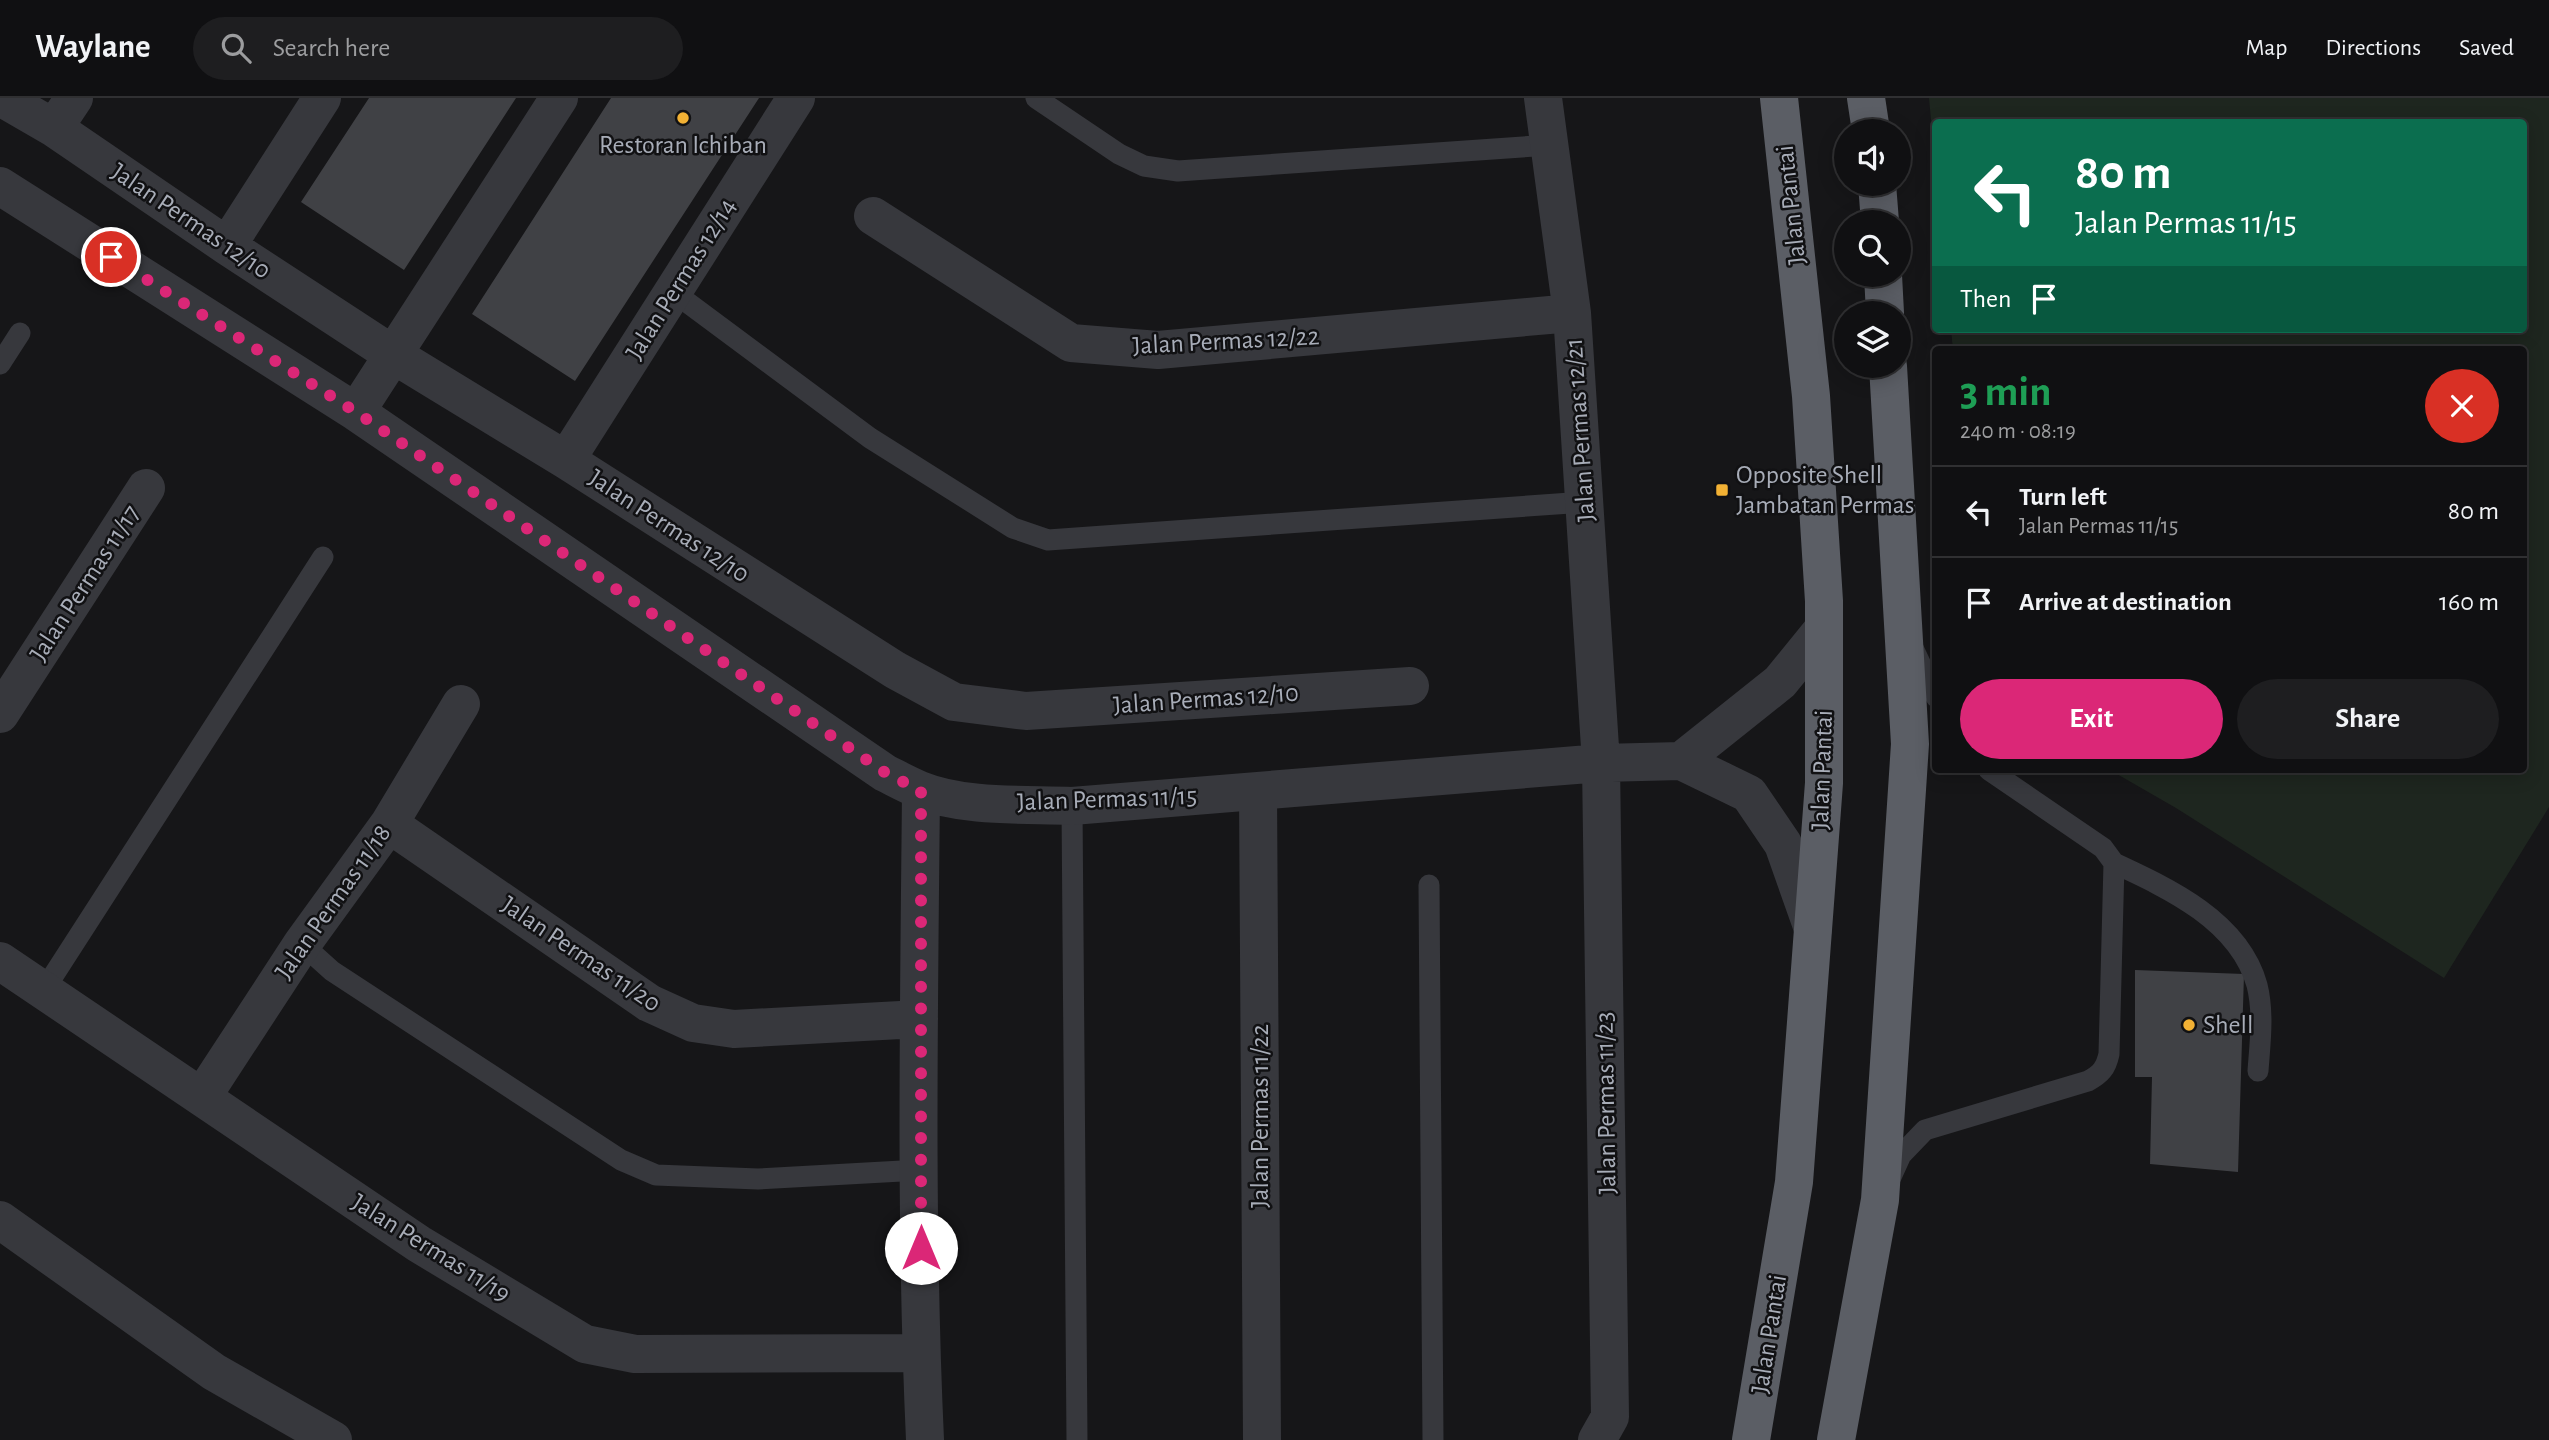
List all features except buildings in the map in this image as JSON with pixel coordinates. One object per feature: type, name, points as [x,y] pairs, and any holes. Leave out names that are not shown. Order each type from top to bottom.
[{"type":"highway","name":"Jalan Pantai","points":[[1751,1440],[1794,1182],[1824,783],[1824,628],[1811,396],[1779,98]]},
{"type":"highway","points":[[1866,98],[1869,119]]},
{"type":"highway","points":[[1836,1440],[1880,1200],[1910,744],[1889,378]]},
{"type":"street","name":"Jalan Permas 12/10","points":[[2,98],[64,113],[227,246],[392,354],[566,460],[895,670],[954,702],[1026,711],[1410,686]]},
{"type":"street","points":[[227,246],[321,98]]},
{"type":"street","points":[[356,412],[559,98]]},
{"type":"street","name":"Jalan Permas 12/14","points":[[566,460],[796,98]]},
{"type":"street","name":"Jalan Permas 12/21","points":[[1543,98],[1572,313],[1601,763]]},
{"type":"street","name":"Jalan Permas 11/15","points":[[0,186],[356,412],[886,773],[921,791],[998,804],[1072,806],[1601,763],[1681,761],[1749,794],[1783,844],[1813,929]]},
{"type":"street","name":"Jalan Permas 12/22","points":[[873,216],[1071,343],[1158,350],[1572,313]]},
{"type":"street","name":"Jalan Permas 11/17","points":[[0,714],[146,488]]},
{"type":"street","points":[[1681,761],[1780,682],[1824,628]]},
{"type":"street","name":"Jalan Permas 11/18","points":[[201,1097],[302,944],[389,824],[461,704]]},
{"type":"street","name":"Jalan Permas 11/23","points":[[1597,1440],[1610,1418],[1601,763]]},
{"type":"street","points":[[921,791],[921,1353],[925,1440]]},
{"type":"street","name":"Jalan Permas 11/22","points":[[1258,791],[1262,1440]]},
{"type":"street","name":"Jalan Permas 11/20","points":[[389,824],[649,1003],[693,1023],[734,1029],[919,1019]]},
{"type":"street","name":"Jalan Permas 11/19","points":[[0,961],[419,1244],[585,1344],[635,1354],[921,1353]]},
{"type":"street","points":[[0,1220],[214,1372],[333,1440]]},
{"type":"lane","points":[[1036,98],[1119,154],[1144,166],[1178,171],[1550,145]]},
{"type":"lane","points":[[673,291],[870,438],[1013,528],[1048,540],[1585,502]]},
{"type":"lane","points":[[0,365],[20,333]]},
{"type":"lane","points":[[44,990],[323,557]]},
{"type":"lane","points":[[1902,624],[1932,688]]},
{"type":"lane","points":[[1993,773],[2103,848],[2114,863],[2176,892],[2233,939],[2257,985],[2261,1019],[2258,1071]]},
{"type":"lane","points":[[1072,806],[1077,1440]]},
{"type":"lane","points":[[1880,1200],[1901,1155],[1925,1130],[2088,1081],[2099,1075],[2106,1066],[2109,1054],[2114,863]]},
{"type":"lane","points":[[1429,885],[1433,1440]]},
{"type":"lane","points":[[302,944],[332,971],[597,1145],[621,1160],[656,1175],[758,1179],[920,1170]]},
{"type":"shaded area","points":[[1929,98],[2549,98],[2549,807],[2444,978],[2176,808],[2115,773],[2527,773],[2527,346],[1953,346],[1951,333],[2527,333],[2527,119],[1932,119],[1932,130]]},
{"type":"place","name":"Restoran Ichiban","points":[[683,118]]},
{"type":"place","name":"Opposite Shell Jambatan Permas","points":[[1722,490]]},
{"type":"place","name":"Shell","points":[[2189,1025]]},
{"type":"route","points":[[111,257],[356,412],[886,773],[921,791],[921,1248]]}]
